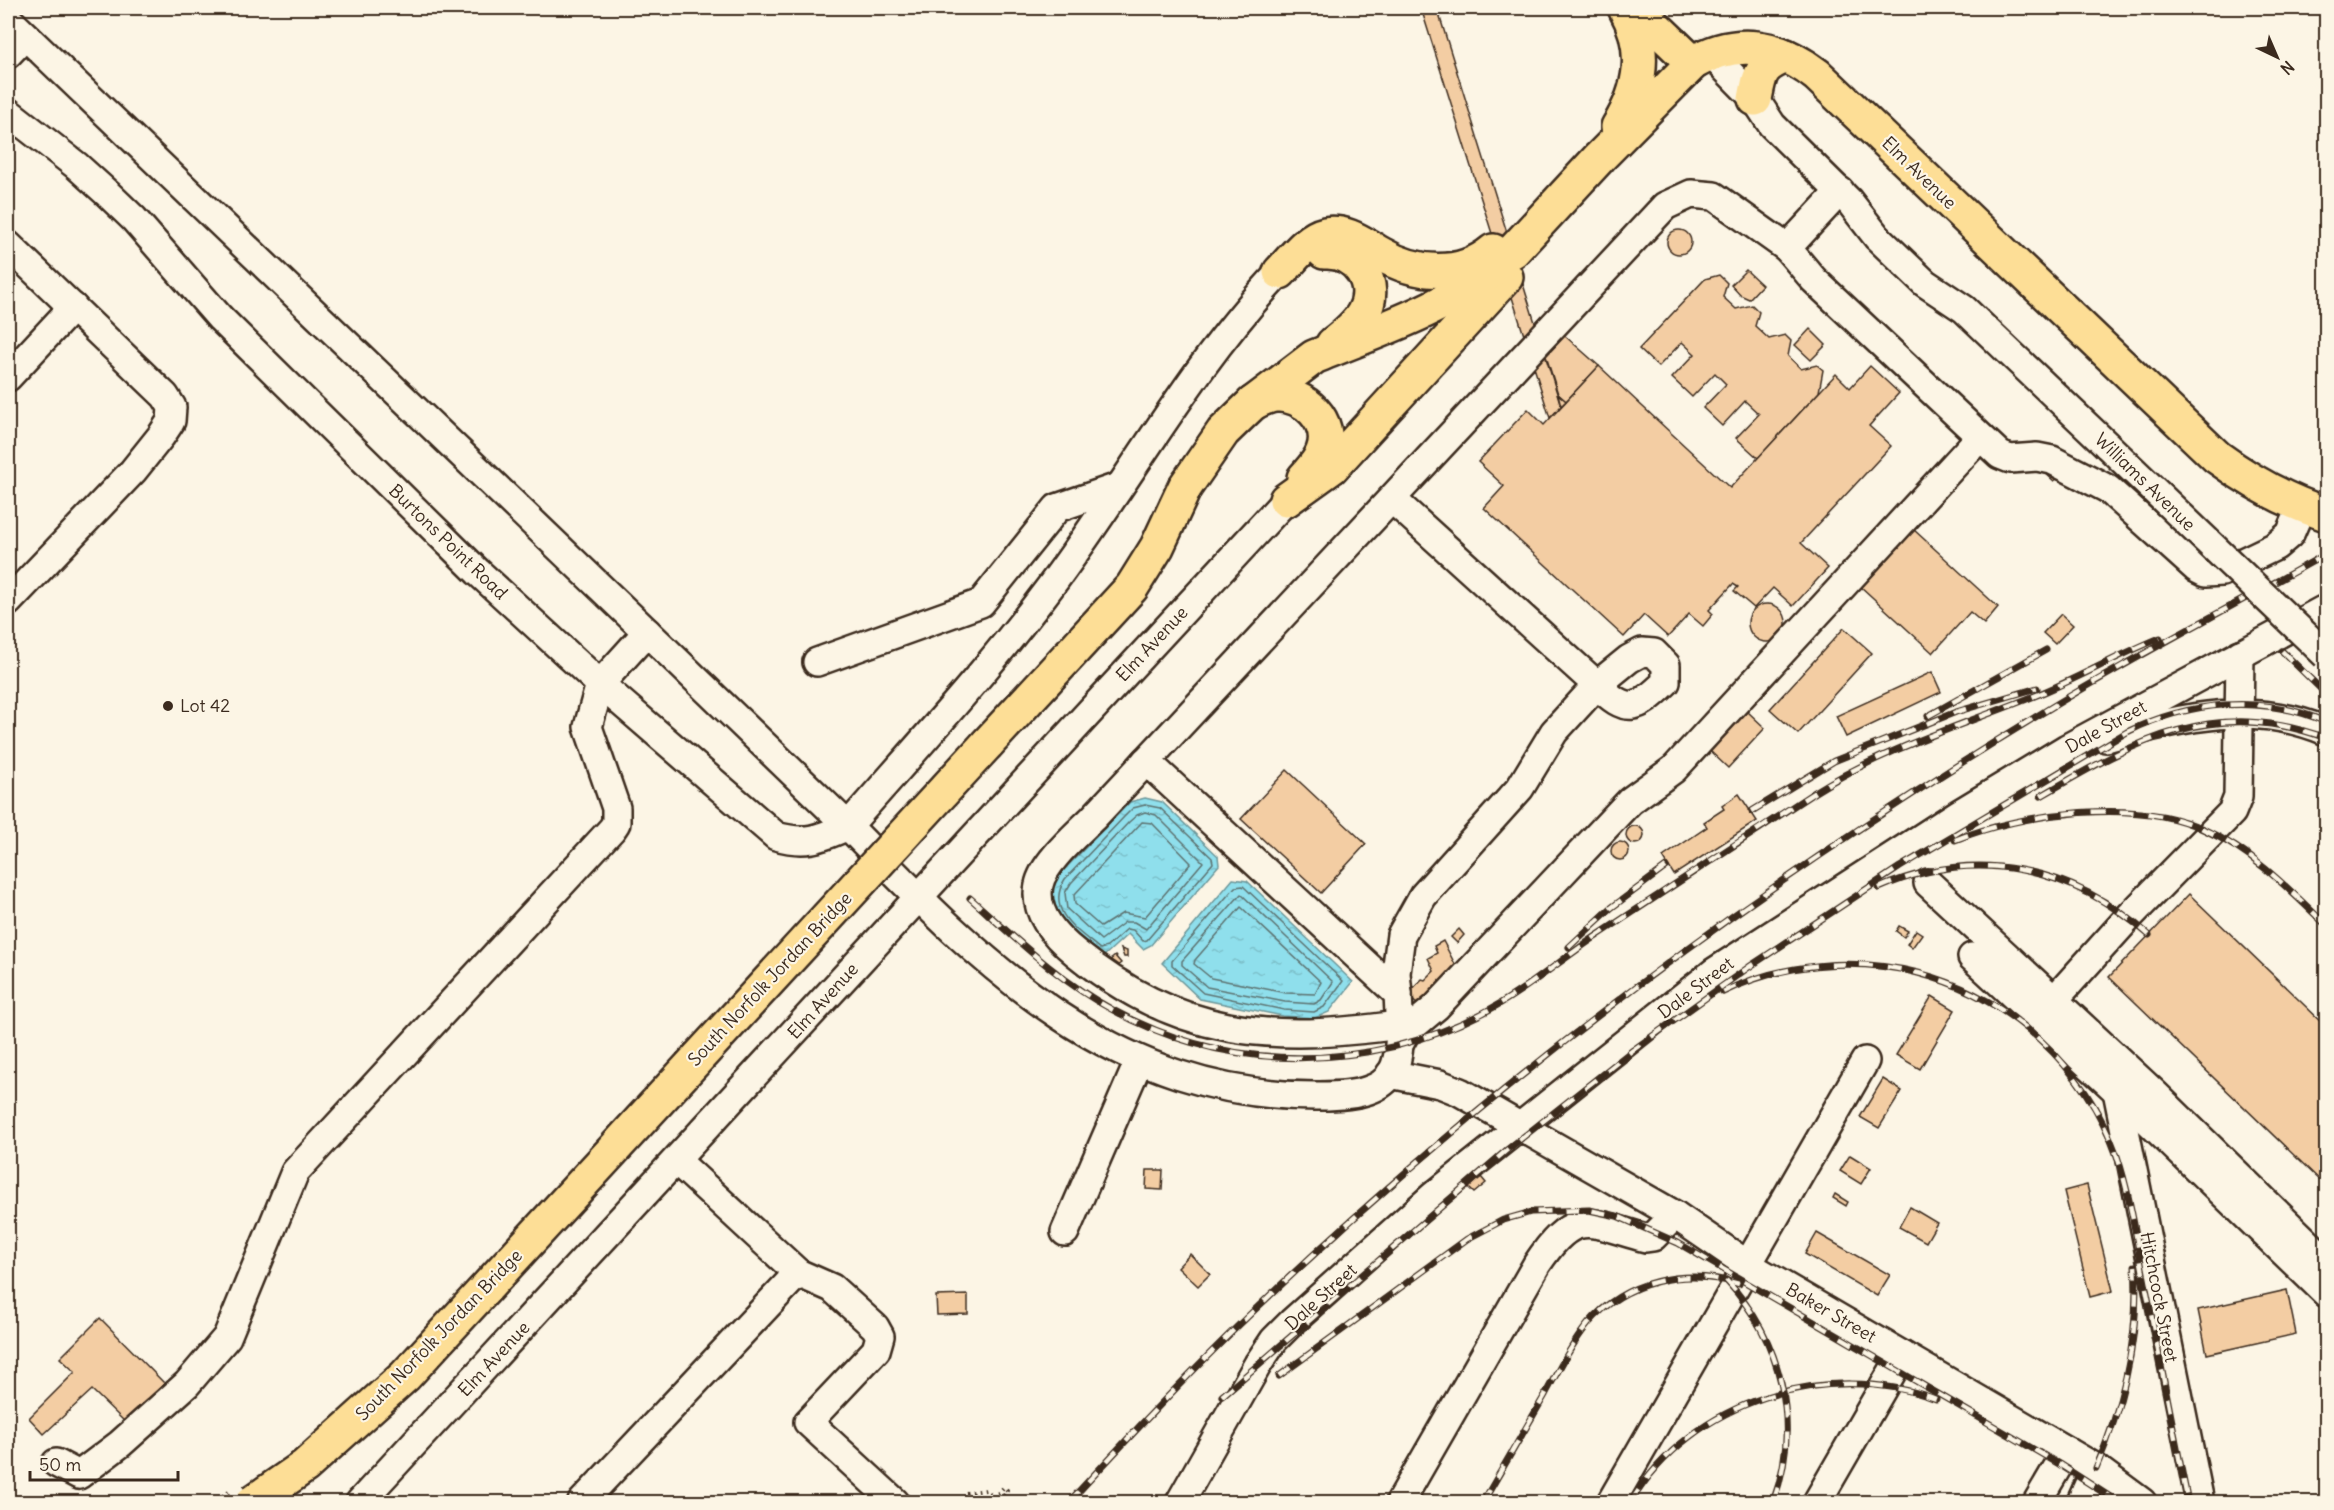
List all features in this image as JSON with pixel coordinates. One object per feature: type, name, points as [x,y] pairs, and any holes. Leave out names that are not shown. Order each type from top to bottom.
[{"type":"main road","points":[[1600,156],[1632,104],[1639,79],[1638,39],[1625,8]]},
{"type":"main road","points":[[1636,8],[1702,58]]},
{"type":"main road","points":[[1665,8],[1702,58]]},
{"type":"main road","name":"Elm Avenue","points":[[1702,58],[1723,49],[1749,47],[1786,56],[1817,75],[2217,457],[2253,484],[2314,510]]},
{"type":"main road","points":[[1764,112],[1758,80],[1765,66],[1786,56]]},
{"type":"main road","points":[[1286,500],[1332,467],[1507,257],[1600,156],[1702,58]]},
{"type":"main road","points":[[1314,357],[1416,315],[1466,290],[1507,257],[1571,188]]},
{"type":"main road","points":[[1280,272],[1310,242],[1326,234],[1348,236],[1382,255],[1412,267],[1445,270],[1507,257]]},
{"type":"main road","points":[[1246,409],[1340,338],[1362,315],[1369,296],[1364,274],[1346,255],[1328,251],[1306,255],[1280,272]]},
{"type":"main road","points":[[1382,255],[1401,278],[1416,315]]},
{"type":"main road","points":[[1246,409],[1276,395],[1296,398],[1313,410],[1324,427],[1325,444],[1318,461],[1286,500]]},
{"type":"main road","name":"South Norfolk Jordan Bridge","points":[[253,1503],[305,1466],[405,1376],[1132,587],[1157,547],[1196,469],[1246,409]]},
{"type":"street","points":[[13,36],[647,632],[848,826],[917,897],[998,969],[1056,1015],[1115,1050],[1139,1061],[1223,1088],[1299,1096],[1360,1094],[1379,1084],[1390,1074],[1398,1061],[1400,1033],[1396,973],[1401,935],[1423,896],[1527,779],[1554,732],[1597,685],[1392,499]]},
{"type":"street","name":"Williams Avenue","points":[[1702,58],[1764,112],[1845,196],[1877,237],[1925,283],[1964,309],[2326,655]]},
{"type":"street","name":"Burtons Point Road","points":[[8,112],[77,165],[134,219],[219,318],[366,465],[600,684],[776,836],[794,841],[814,841],[848,826]]},
{"type":"street","points":[[1980,437],[1674,769],[1630,801],[1436,1007],[1406,1032],[1307,1035],[1243,1031],[1214,1025],[1185,1015],[1129,989],[1093,967],[1055,935],[1040,908],[1037,895],[1045,870],[1665,206],[1691,194],[1714,196],[1787,248],[1814,280],[2004,457],[2045,457],[2108,489],[2191,564],[2205,573],[2222,572],[2281,543],[2314,510]]},
{"type":"street","points":[[1787,248],[1845,196]]},
{"type":"street","points":[[8,245],[165,396],[172,407],[171,420],[133,471],[8,602]]},
{"type":"street","points":[[848,826],[984,670],[1044,595],[1170,409],[1258,295],[1280,272]]},
{"type":"street","points":[[8,377],[72,307]]},
{"type":"street","points":[[817,662],[981,603],[1057,508],[1118,487]]},
{"type":"street","name":"Elm Avenue","points":[[360,1503],[678,1162],[917,897],[1286,500]]},
{"type":"street","name":"Dale Street","points":[[1180,1503],[1258,1364],[1274,1340],[1433,1197],[1714,972],[1958,814],[2067,748],[2325,610]]},
{"type":"street","points":[[56,1463],[79,1475],[120,1444],[194,1376],[227,1337],[295,1172],[612,829],[616,823],[616,808],[588,727],[600,684],[647,632]]},
{"type":"street","points":[[2054,1000],[2129,918],[2232,812],[2238,797],[2240,654]]},
{"type":"street","points":[[2067,748],[2179,720],[2239,712],[2266,713],[2306,722],[2326,731]]},
{"type":"street","points":[[1146,761],[1398,994]]},
{"type":"street","points":[[1928,883],[2054,1000],[2326,1261]]},
{"type":"street","points":[[1972,957],[2117,1091],[2326,1293]]},
{"type":"street","points":[[1065,1232],[1139,1061]]},
{"type":"street","points":[[1611,1503],[1865,1061]]},
{"type":"street","name":"Baker Street","points":[[1390,1074],[1440,1084],[1675,1215],[1749,1265],[2097,1468],[2142,1503]]},
{"type":"street","name":"Hitchcock Street","points":[[2117,1091],[2200,1503]]},
{"type":"street","points":[[678,1162],[798,1273],[832,1288],[878,1330],[880,1341],[876,1350],[808,1422],[895,1503]]},
{"type":"street","points":[[1400,1503],[1538,1264],[1554,1242],[1573,1226],[1584,1222],[1594,1222],[1646,1238],[1653,1237],[1675,1215]]},
{"type":"street","points":[[582,1503],[798,1273]]},
{"type":"street","points":[[1817,1503],[1902,1355]]},
{"type":"street","points":[[2037,1503],[2067,1451]]},
{"type":"street","points":[[2081,1503],[2097,1468]]},
{"type":"path","points":[[966,1493],[986,1490],[994,1497],[1004,1487],[1007,1490],[997,1503]]},
{"type":"water","points":[[1145,798],[1162,802],[1218,856],[1219,865],[1151,945],[1143,949],[1128,934],[1104,956],[1097,955],[1055,916],[1051,889],[1059,875],[1130,802]]},
{"type":"water","points":[[1233,879],[1247,881],[1353,982],[1329,1012],[1315,1018],[1283,1016],[1200,999],[1162,963]]},
{"type":"building","points":[[1421,8],[1437,8],[1561,406],[1550,418]]},
{"type":"building","points":[[1679,230],[1684,231],[1690,237],[1690,247],[1684,253],[1679,254],[1674,253],[1668,247],[1667,242],[1668,237],[1674,231]]},
{"type":"building","points":[[1746,270],[1762,285],[1749,299],[1740,295],[1731,285]]},
{"type":"building","points":[[1719,275],[1727,283],[1723,297],[1736,309],[1752,305],[1759,312],[1755,326],[1769,339],[1785,335],[1791,341],[1788,356],[1801,369],[1817,365],[1823,370],[1819,392],[1758,458],[1736,438],[1759,414],[1745,401],[1722,426],[1703,408],[1726,384],[1715,373],[1692,397],[1672,378],[1695,354],[1682,342],[1658,367],[1639,349],[1705,279]]},
{"type":"building","points":[[1810,329],[1826,345],[1811,360],[1795,345]]},
{"type":"building","points":[[1565,336],[1599,366],[1566,401],[1558,394],[1546,356]]},
{"type":"building","points":[[1599,366],[1730,488],[1836,374],[1850,388],[1870,366],[1899,393],[1869,426],[1891,446],[1801,543],[1828,568],[1793,606],[1773,588],[1754,608],[1734,591],[1738,587],[1733,584],[1709,610],[1713,614],[1703,626],[1689,614],[1668,637],[1644,615],[1624,637],[1484,508],[1504,486],[1478,462],[1528,409],[1544,425]]},
{"type":"building","points":[[1558,394],[1566,401],[1561,406]]},
{"type":"building","points":[[2048,468],[2058,478],[2054,481],[2044,472]]},
{"type":"building","points":[[1913,529],[1998,607],[1984,624],[1970,612],[1933,653],[1860,586]]},
{"type":"building","points":[[1767,604],[1780,610],[1786,623],[1780,636],[1767,642],[1754,636],[1748,623],[1754,610]]},
{"type":"building","points":[[2061,614],[2073,625],[2055,644],[2043,633]]},
{"type":"building","points":[[1844,628],[1872,653],[1798,734],[1770,709]]},
{"type":"building","points":[[1932,672],[1941,692],[1846,737],[1836,716]]},
{"type":"building","points":[[1747,711],[1765,728],[1728,768],[1710,751]]},
{"type":"building","points":[[1287,770],[1366,844],[1321,893],[1241,819]]},
{"type":"building","points":[[1739,794],[1757,821],[1674,875],[1663,857],[1707,827],[1704,822],[1724,809],[1722,806]]},
{"type":"building","points":[[1635,826],[1641,829],[1644,835],[1641,841],[1635,844],[1629,841],[1626,835],[1629,829]]},
{"type":"building","points":[[1620,842],[1626,845],[1629,851],[1626,857],[1620,860],[1614,857],[1611,851],[1614,845]]},
{"type":"building","points":[[2189,894],[2326,1026],[2326,1186],[2109,977]]},
{"type":"building","points":[[1899,926],[1908,931],[1904,937],[1896,931]]},
{"type":"building","points":[[1459,929],[1464,935],[1457,943],[1451,937]]},
{"type":"building","points":[[1916,930],[1922,934],[1912,948],[1907,944]]},
{"type":"building","points":[[1443,941],[1458,970],[1447,975],[1419,1006],[1407,995],[1422,979],[1425,980],[1434,971],[1428,958],[1437,953],[1434,946]]},
{"type":"building","points":[[1121,949],[1127,951],[1127,957],[1124,957]]},
{"type":"building","points":[[1115,956],[1121,963],[1115,968],[1109,961]]},
{"type":"building","points":[[1932,996],[1955,1010],[1920,1069],[1896,1055]]},
{"type":"building","points":[[1883,1079],[1902,1091],[1879,1128],[1860,1117]]},
{"type":"building","points":[[1850,1155],[1871,1168],[1861,1184],[1840,1171]]},
{"type":"building","points":[[1147,1170],[1163,1170],[1162,1190],[1146,1189]]},
{"type":"building","points":[[1481,1177],[1486,1183],[1474,1193],[1469,1188]]},
{"type":"building","points":[[2087,1185],[2113,1291],[2090,1297],[2064,1191]]},
{"type":"building","points":[[1835,1194],[1848,1202],[1846,1206],[1833,1198]]},
{"type":"building","points":[[1910,1207],[1937,1223],[1926,1242],[1899,1227]]},
{"type":"building","points":[[1817,1233],[1890,1275],[1877,1296],[1805,1254]]},
{"type":"building","points":[[1190,1254],[1210,1274],[1198,1286],[1178,1267]]},
{"type":"building","points":[[2287,1290],[2296,1334],[2207,1354],[2198,1310]]},
{"type":"building","points":[[968,1295],[968,1314],[937,1315],[936,1296]]},
{"type":"building","points":[[100,1318],[165,1384],[126,1423],[92,1390],[44,1434],[29,1418],[75,1372],[60,1358]]},
{"type":"railway","points":[[1069,1502],[1213,1351],[1353,1219],[1445,1139],[1636,986],[1735,914],[1938,778],[2112,672],[2326,554]]},
{"type":"railway","points":[[970,898],[1056,973],[1093,999],[1157,1031],[1203,1045],[1250,1054],[1298,1058],[1345,1055],[1392,1047],[1439,1033],[1497,1005],[1595,937],[1841,777],[1896,750],[2053,688],[2160,638]]},
{"type":"railway","points":[[1928,716],[2046,650]]},
{"type":"railway","points":[[2282,651],[2326,694]]},
{"type":"railway","points":[[1752,811],[1834,761],[1956,712],[2037,688]]},
{"type":"railway","points":[[1222,1396],[1508,1149],[1633,1050],[1749,967],[1900,867],[2127,732],[2175,713],[2226,705],[2251,705],[2277,707],[2326,722]]},
{"type":"railway","points":[[2041,796],[2144,742],[2177,731],[2211,724],[2247,722],[2285,726],[2326,738]]},
{"type":"railway","points":[[1955,840],[2013,822],[2080,812],[2148,814],[2178,820],[2205,830],[2255,860],[2326,925]]},
{"type":"railway","points":[[1879,888],[1915,875],[1951,868],[1986,866],[2021,870],[2055,879],[2087,893],[2119,911],[2149,935]]},
{"type":"railway","points":[[1569,947],[1611,908],[1666,867]]},
{"type":"railway","points":[[1723,992],[1770,975],[1819,966],[1869,965],[1918,973],[1952,984],[1983,999],[2013,1018],[2040,1040],[2064,1065],[2085,1093],[2103,1123],[2122,1173],[2188,1502]]},
{"type":"railway","points":[[1279,1376],[1467,1239],[1503,1220],[1531,1212],[1589,1210],[1617,1216],[1678,1243],[2059,1464],[2118,1502]]},
{"type":"railway","points":[[2096,1468],[2114,1420],[2128,1369],[2135,1318],[2135,1266]]},
{"type":"railway","points":[[1483,1502],[1570,1349],[1588,1324],[1603,1309],[1638,1288],[1677,1278],[1719,1279],[1739,1284]]},
{"type":"railway","points":[[1726,1280],[1761,1329],[1773,1356],[1781,1385],[1786,1414],[1786,1443],[1782,1473],[1773,1502]]},
{"type":"railway","points":[[1631,1502],[1657,1467],[1689,1437],[1725,1414],[1765,1397],[1807,1387],[1851,1384],[1894,1388],[1936,1399]]},
{"type":"place","name":"Lot 42","points":[[168,706]]}]
